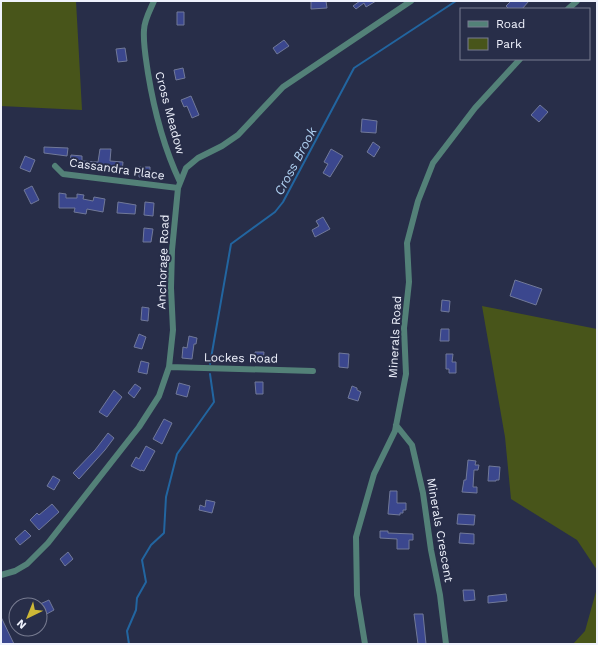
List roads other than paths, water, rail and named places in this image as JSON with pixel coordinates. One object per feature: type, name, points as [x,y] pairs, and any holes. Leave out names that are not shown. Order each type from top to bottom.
[{"type":"street","name":"Cross Meadow","points":[[154,1],[144,29],[146,60],[152,95],[160,126],[173,166],[180,182]]},
{"type":"street","name":"Anchorage Road","points":[[1,575],[15,571],[27,564],[48,544],[140,427],[159,396],[169,367],[173,330],[171,288],[178,188],[186,168],[198,158],[222,146],[238,135],[283,87],[410,1]]},
{"type":"street","name":"Minerals Road","points":[[365,644],[357,595],[356,537],[374,474],[395,431],[406,374],[404,328],[409,282],[407,243],[418,201],[433,162],[474,108],[519,60]]},
{"type":"street","name":"Cassandra Place","points":[[55,166],[63,174],[178,188]]},
{"type":"street","name":"Lockes Road","points":[[169,367],[313,371]]},
{"type":"street","name":"Minerals Crescent","points":[[396,425],[412,445],[423,493],[431,550],[440,595],[446,644]]},
{"type":"waterway","name":"Cross Brook","points":[[210,364],[231,244],[275,212],[283,202],[354,68],[456,1]]},
{"type":"waterway","name":"Cross Brook","points":[[129,644],[127,631],[136,610],[137,598],[146,582],[142,560],[151,545],[164,533],[166,497],[177,454],[214,402],[210,374]]}]
